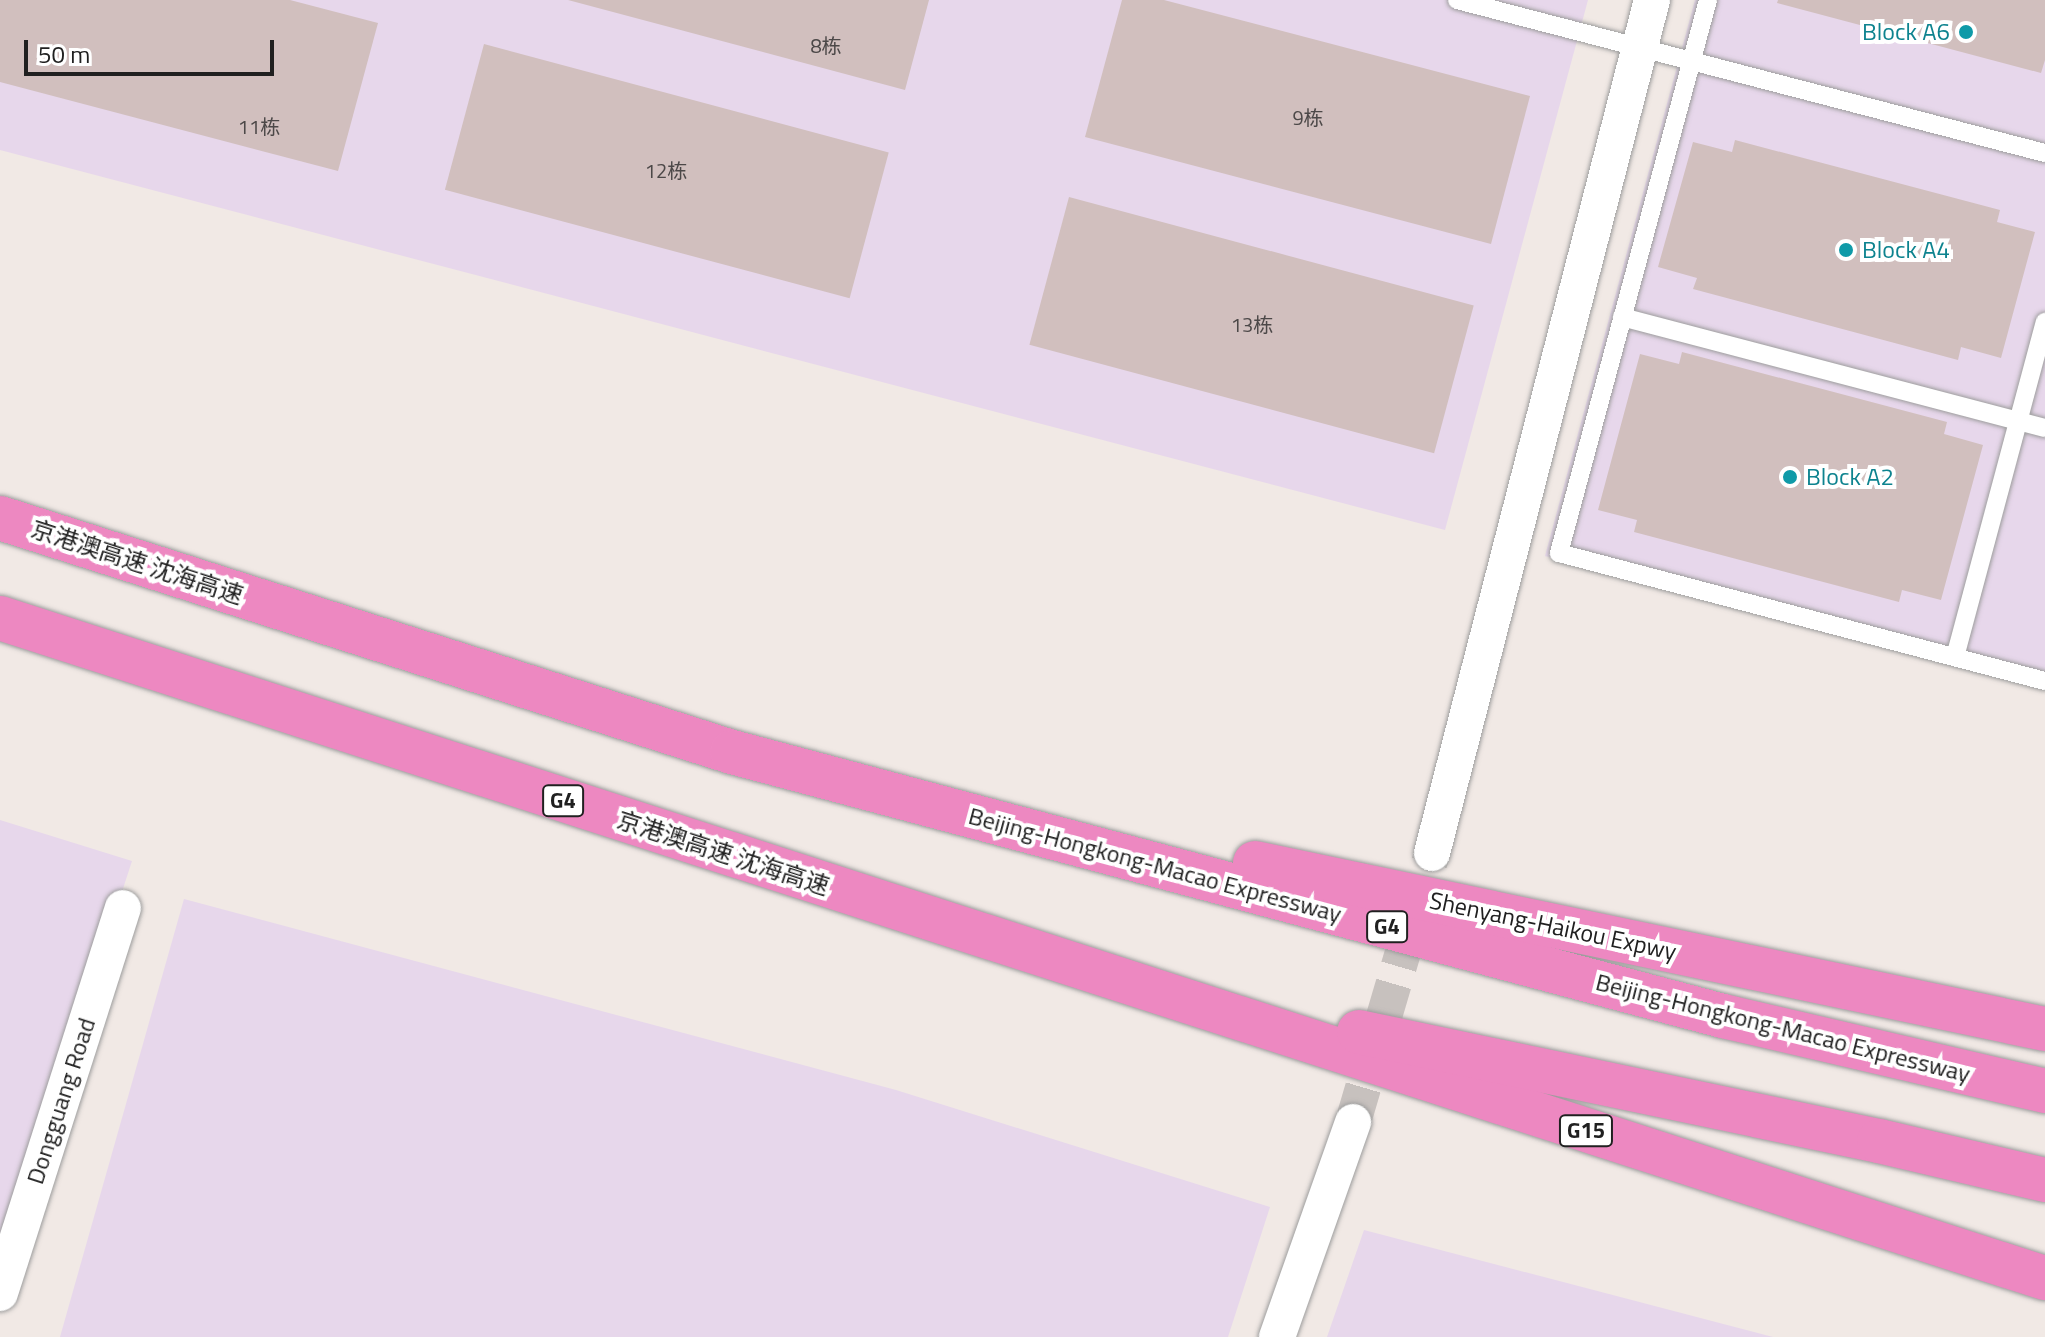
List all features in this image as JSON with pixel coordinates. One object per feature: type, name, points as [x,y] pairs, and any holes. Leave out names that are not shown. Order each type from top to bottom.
[{"type":"highway","name":"京港澳高速 沈海高速","points":[[0,518],[732,752]]},
{"type":"highway","name":"京港澳高速 沈海高速","points":[[0,618],[1126,984]]},
{"type":"highway","name":"Shenyang-Haikou Expwy","points":[[732,752],[2045,1029]]},
{"type":"highway","name":"Beijing-Hongkong-Macao Expressway","points":[[732,752],[1723,1016],[2045,1091]]},
{"type":"highway","name":"G4","points":[[1126,984],[1879,1141],[2045,1180]]},
{"type":"highway","name":"G15","points":[[1126,984],[2045,1278]]},
{"type":"street","points":[[1432,853],[1652,0]]},
{"type":"street","name":"Dongguang Road","points":[[0,1293],[123,908]]},
{"type":"street","points":[[1277,1337],[1353,1122]]},
{"type":"lane","points":[[1457,0],[2045,153]]},
{"type":"lane","points":[[1708,0],[1559,553],[2045,681]]},
{"type":"lane","points":[[1622,317],[2045,428]]},
{"type":"lane","points":[[1955,657],[2045,322]]},
{"type":"shaded area","points":[[0,0],[1588,0],[1445,530],[0,150]]},
{"type":"shaded area","points":[[1695,0],[2045,0],[2045,687],[1545,556]]},
{"type":"shaded area","points":[[0,820],[132,861],[0,1266]]},
{"type":"shaded area","points":[[184,899],[896,1090],[1270,1207],[1228,1337],[60,1337]]},
{"type":"shaded area","points":[[1364,1230],[1773,1337],[1327,1337]]},
{"type":"building","points":[[0,0],[290,0],[378,23],[338,171],[0,82]]},
{"type":"building","points":[[568,0],[929,0],[905,90]]},
{"type":"building","points":[[1122,0],[1164,0],[1530,96],[1491,244],[1085,137]]},
{"type":"building","name":"Block A6","points":[[1778,0],[2045,0],[2045,60],[2041,73],[1777,3]]},
{"type":"building","points":[[484,44],[889,152],[850,298],[445,190]]},
{"type":"building","name":"Block A4","points":[[1735,140],[2000,210],[1997,222],[2035,232],[2001,358],[1961,347],[1958,360],[1693,289],[1697,278],[1658,267],[1693,142],[1732,152]]},
{"type":"building","points":[[1069,197],[1474,305],[1434,453],[1029,345]]},
{"type":"building","name":"Block A2","points":[[1682,352],[1947,422],[1944,434],[1983,445],[1941,600],[1902,590],[1899,602],[1634,532],[1637,520],[1598,510],[1640,354],[1679,364]]},
{"type":"tunnel","points":[[1353,1122],[1432,853]]},
{"type":"place","name":"Block A6","points":[[1966,32]]},
{"type":"place","name":"Block A4","points":[[1846,250]]},
{"type":"place","name":"Block A2","points":[[1790,477]]}]
